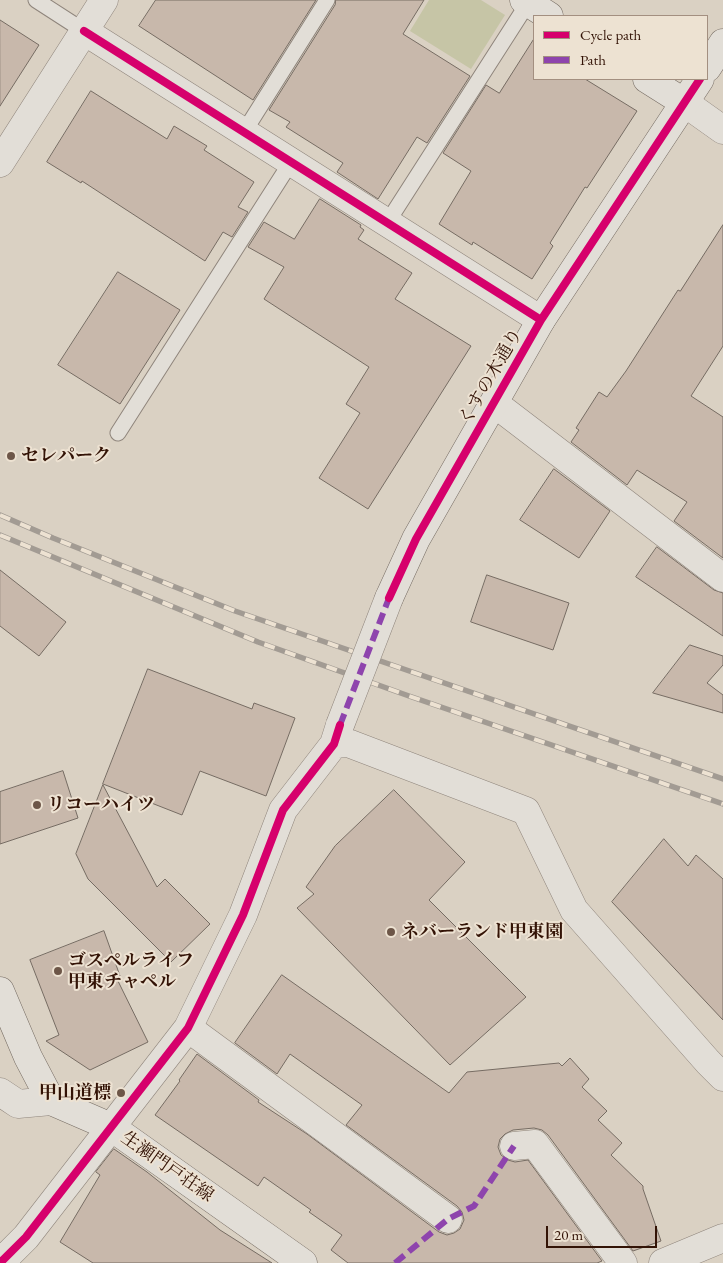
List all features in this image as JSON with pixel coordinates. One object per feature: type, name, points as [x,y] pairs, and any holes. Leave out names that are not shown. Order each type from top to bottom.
[{"type":"street","points":[[0,163],[104,0]]},
{"type":"street","points":[[84,31],[541,320]]},
{"type":"street","points":[[708,66],[723,43]]},
{"type":"street","points":[[649,80],[723,130]]},
{"type":"street","name":"くすの木通り","points":[[0,1263],[26,1237],[188,1028],[243,915],[283,810],[337,735],[389,598],[416,538],[541,320],[699,80]]},
{"type":"street","points":[[494,403],[723,578]]},
{"type":"street","points":[[337,735],[348,743],[526,811],[574,910],[708,1062],[723,1076]]},
{"type":"street","points":[[0,991],[28,1057],[51,1101],[18,1104],[0,1092]]},
{"type":"street","points":[[188,1028],[448,1219]]},
{"type":"street","name":"生瀬門戸荘線","points":[[51,1101],[111,1127],[302,1263]]},
{"type":"street","points":[[514,1146],[535,1144],[623,1263]]},
{"type":"street","points":[[663,1263],[723,1238]]},
{"type":"lane","points":[[36,0],[84,31]]},
{"type":"lane","points":[[244,132],[326,0]]},
{"type":"lane","points":[[387,223],[534,6]]},
{"type":"lane","points":[[118,433],[291,162]]},
{"type":"green space","points":[[429,0],[481,0],[505,15],[471,69],[410,31]]},
{"type":"building","points":[[156,0],[316,0],[253,100],[139,26]]},
{"type":"building","points":[[336,0],[424,0],[403,34],[470,76],[427,143],[417,137],[378,199],[337,172],[343,163],[286,127],[290,122],[269,110],[335,5]]},
{"type":"building","points":[[0,20],[39,45],[0,106]]},
{"type":"building","points":[[533,41],[533,80],[587,80],[637,111],[587,188],[585,187],[550,243],[553,246],[532,279],[473,242],[472,245],[439,224],[471,171],[443,153],[486,85],[499,93]]},
{"type":"building","points":[[91,91],[167,139],[174,126],[207,146],[204,150],[254,182],[238,207],[248,212],[232,237],[223,232],[205,261],[82,181],[81,183],[47,162]]},
{"type":"building","points":[[320,199],[361,225],[360,227],[364,230],[358,239],[412,273],[395,299],[471,346],[368,509],[319,478],[360,413],[346,404],[369,367],[264,299],[284,267],[248,247],[264,222],[294,239]]},
{"type":"building","points":[[723,225],[723,346],[691,396],[723,417],[723,558],[674,521],[687,502],[637,470],[627,485],[571,442],[579,430],[576,428],[599,392],[607,397]]},
{"type":"building","points":[[118,272],[180,310],[120,404],[58,365]]},
{"type":"building","points":[[554,469],[610,511],[579,558],[520,520]]},
{"type":"building","points":[[657,547],[714,590],[723,593],[723,636],[636,577]]},
{"type":"building","points":[[0,570],[66,622],[39,656],[0,626]]},
{"type":"building","points":[[487,575],[569,603],[553,650],[471,622]]},
{"type":"building","points":[[690,645],[723,656],[723,665],[707,683],[723,695],[723,713],[653,693]]},
{"type":"building","points":[[148,669],[252,709],[254,703],[295,718],[266,796],[200,771],[182,815],[103,784]]},
{"type":"building","name":"リコーハイツ","points":[[63,771],[78,818],[0,844],[0,792]]},
{"type":"building","points":[[103,785],[157,887],[165,879],[210,924],[171,962],[88,879],[76,854]]},
{"type":"building","name":"ネバーランド甲東園","points":[[394,790],[465,862],[429,900],[526,997],[450,1065],[297,908],[314,894],[306,887],[335,846]]},
{"type":"building","points":[[664,839],[688,866],[696,855],[723,879],[723,1020],[612,902]]},
{"type":"building","points":[[104,931],[120,976],[116,977],[148,1042],[90,1070],[46,1041],[59,1035],[30,960]]},
{"type":"building","points":[[282,975],[449,1093],[467,1072],[559,1063],[562,1066],[570,1058],[589,1079],[582,1087],[607,1111],[598,1120],[622,1143],[611,1155],[643,1186],[661,1241],[633,1251],[548,1135],[542,1130],[534,1128],[513,1130],[505,1134],[500,1139],[498,1147],[501,1155],[515,1162],[528,1160],[602,1261],[597,1263],[348,1263],[331,1250],[342,1235],[309,1212],[311,1210],[264,1177],[258,1186],[155,1115],[197,1054],[259,1100],[258,1102],[307,1134],[439,1232],[447,1235],[460,1229],[464,1220],[462,1212],[457,1206],[346,1125],[362,1105],[290,1054],[277,1074],[235,1043]]},
{"type":"building","points":[[114,1149],[147,1172],[220,1230],[272,1263],[93,1263],[60,1242],[100,1175],[96,1172]]},
{"type":"railway","points":[[0,515],[235,611],[723,779]]},
{"type":"railway","points":[[0,535],[258,642],[723,804]]},
{"type":"marked path","points":[[340,725],[389,598]]},
{"type":"marked path","points":[[395,1263],[448,1219],[474,1206],[514,1146]]},
{"type":"cycle path","points":[[84,31],[541,320]]},
{"type":"cycle path","points":[[389,598],[416,539],[541,320],[699,80]]},
{"type":"cycle path","points":[[0,1263],[26,1237],[188,1028],[243,915],[283,810],[334,744],[340,725]]},
{"type":"place","name":"セレパーク","points":[[11,456]]},
{"type":"place","name":"リコーハイツ","points":[[37,805]]},
{"type":"place","name":"ネバーランド甲東園","points":[[391,932]]},
{"type":"place","name":"ゴスペルライフ 甲東チャペル","points":[[58,971]]},
{"type":"place","name":"甲山道標","points":[[121,1093]]}]
